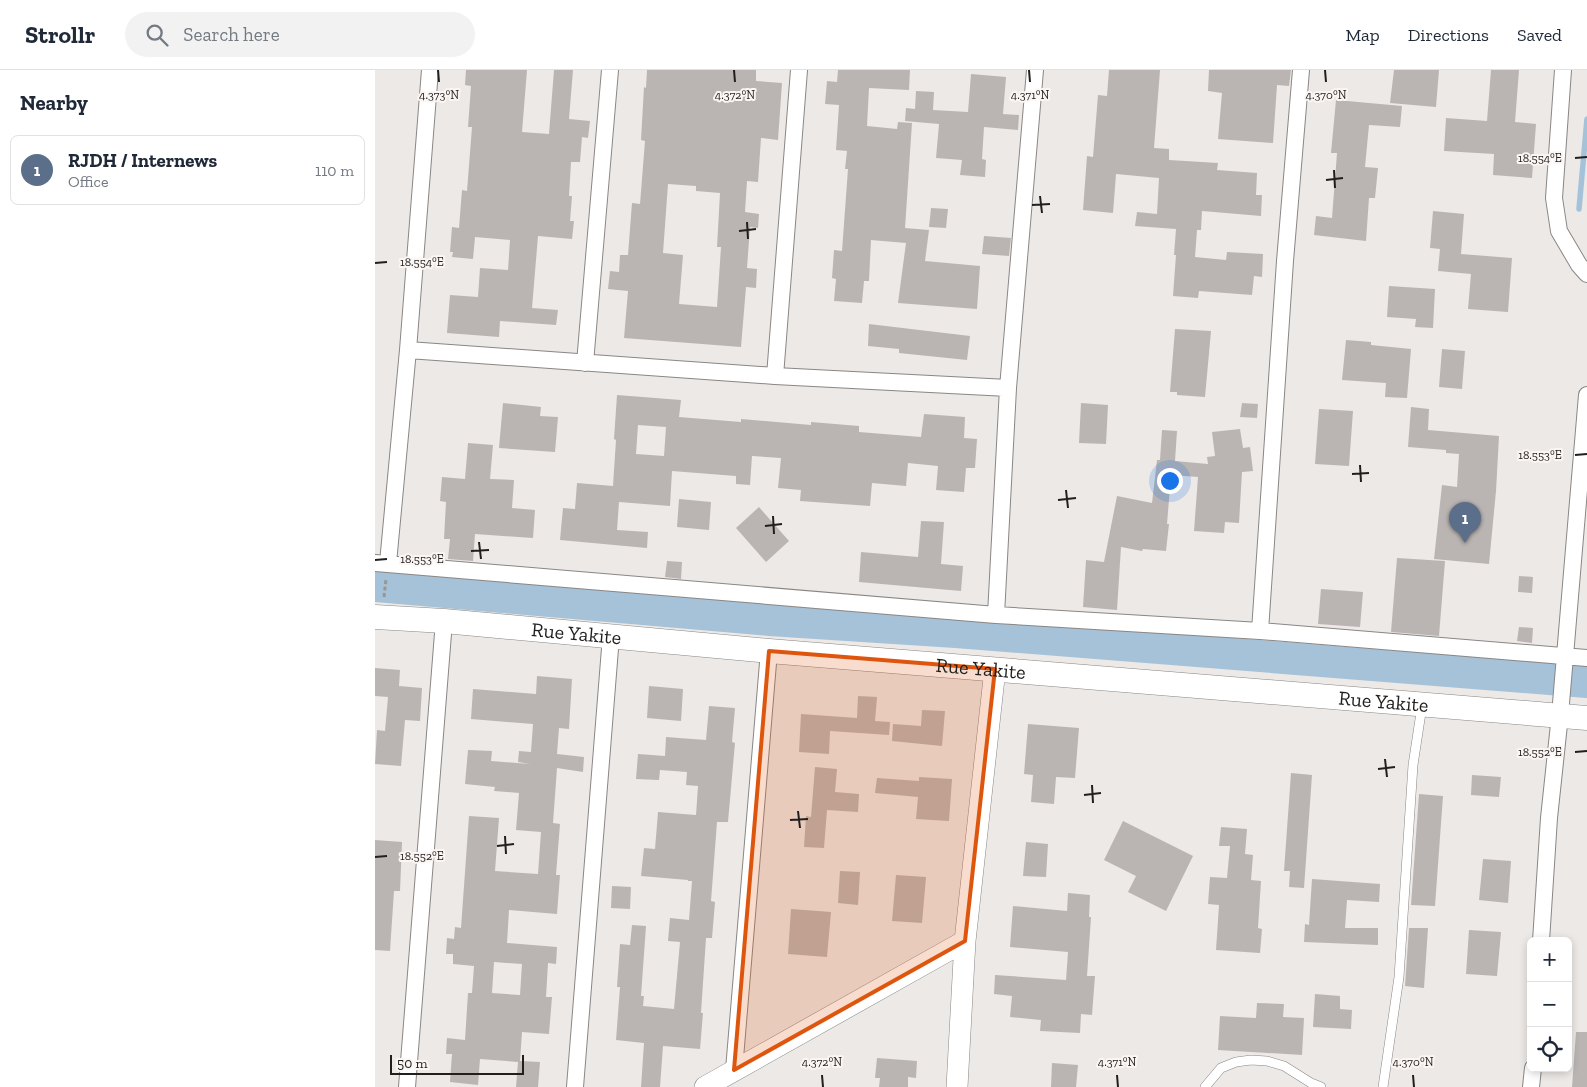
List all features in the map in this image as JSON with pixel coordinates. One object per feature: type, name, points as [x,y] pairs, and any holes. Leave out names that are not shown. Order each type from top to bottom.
[{"type":"main road","name":"Rue Yakite","points":[[378,617],[444,621],[769,651],[995,668],[1587,718]]},
{"type":"street","points":[[430,70],[408,350],[382,563],[996,615],[1259,631],[1587,658]]},
{"type":"street","points":[[585,363],[609,70]]},
{"type":"street","points":[[775,376],[799,70]]},
{"type":"street","points":[[996,615],[1008,388],[1035,70]]},
{"type":"street","points":[[1259,631],[1284,271],[1301,70]]},
{"type":"street","points":[[1563,70],[1554,198],[1559,231],[1579,265],[1587,274]]},
{"type":"street","points":[[408,350],[775,376],[1008,388]]},
{"type":"street","points":[[1541,937],[1549,818],[1560,715],[1587,395]]},
{"type":"street","points":[[407,1087],[444,621]]},
{"type":"street","points":[[575,1087],[611,636]]},
{"type":"street","points":[[734,1070],[769,651]]},
{"type":"street","points":[[957,1087],[965,941],[995,668]]},
{"type":"street","points":[[705,1087],[965,941]]},
{"type":"street","points":[[1531,1087],[1533,1072]]},
{"type":"lane","points":[[1383,1087],[1399,977],[1413,765],[1422,703]]},
{"type":"lane","points":[[1205,1087],[1221,1068],[1236,1062],[1251,1060],[1267,1061],[1284,1066],[1311,1084],[1321,1087]]},
{"type":"path","points":[[378,617],[382,563]]},
{"type":"highlighted area","points":[[769,651],[995,669],[965,941],[734,1070]]},
{"type":"building","points":[[466,70],[527,70],[522,132],[549,134],[554,70],[573,70],[569,119],[590,121],[588,138],[582,137],[580,162],[571,162],[569,196],[572,196],[570,221],[574,221],[572,239],[538,236],[532,308],[558,310],[556,325],[500,321],[499,337],[447,333],[450,295],[478,297],[480,268],[508,270],[510,240],[475,237],[473,259],[452,257],[453,252],[450,252],[452,227],[459,228],[462,190],[467,191],[472,127],[468,127],[471,86],[465,85]]},
{"type":"building","points":[[647,70],[756,70],[756,81],[782,83],[778,140],[761,138],[758,182],[747,181],[745,212],[759,214],[758,228],[750,227],[747,268],[757,269],[756,288],[746,287],[741,347],[624,338],[628,291],[608,289],[610,271],[619,272],[620,255],[628,255],[632,203],[640,204],[645,141],[641,140],[644,87],[646,88]],"holes":[[[668,184],[696,186],[696,191],[720,193],[717,247],[721,247],[717,307],[679,304],[683,255],[663,253]]]},
{"type":"building","points":[[838,70],[910,70],[909,90],[869,88],[867,126],[897,129],[898,122],[912,123],[905,228],[929,230],[925,261],[980,266],[977,309],[898,303],[906,243],[871,240],[869,281],[864,281],[862,303],[834,301],[836,279],[832,278],[834,250],[842,251],[848,169],[845,169],[847,151],[836,150],[839,105],[825,104],[827,81],[837,82]]},
{"type":"building","points":[[1109,70],[1160,70],[1154,148],[1169,149],[1169,160],[1218,163],[1217,170],[1257,173],[1256,195],[1262,195],[1261,216],[1202,211],[1201,230],[1197,230],[1195,257],[1226,260],[1227,252],[1263,254],[1262,277],[1254,276],[1252,295],[1199,291],[1198,298],[1173,296],[1176,229],[1135,226],[1137,212],[1157,214],[1159,178],[1116,174],[1113,213],[1083,210],[1087,156],[1093,157],[1098,95],[1107,96]]},
{"type":"building","points":[[1209,70],[1291,70],[1289,86],[1277,85],[1273,143],[1218,139],[1222,93],[1208,91]]},
{"type":"building","points":[[1394,70],[1439,70],[1436,107],[1390,103]]},
{"type":"building","points":[[1491,70],[1519,70],[1515,122],[1536,124],[1532,178],[1493,175],[1494,154],[1444,151],[1446,118],[1487,121]]},
{"type":"building","points":[[971,74],[1006,77],[1003,114],[1019,115],[1018,130],[984,127],[982,159],[986,160],[985,177],[960,175],[962,160],[936,158],[939,124],[905,121],[906,108],[915,109],[916,91],[934,92],[933,110],[968,112]]},
{"type":"building","points":[[1336,100],[1402,106],[1400,127],[1369,125],[1365,167],[1378,168],[1375,198],[1369,198],[1366,241],[1314,235],[1316,216],[1332,218],[1337,153],[1331,153]]},
{"type":"building","points":[[931,208],[948,209],[946,228],[929,227]]},
{"type":"building","points":[[1433,211],[1464,214],[1461,254],[1512,258],[1508,312],[1468,309],[1471,274],[1438,271],[1440,249],[1430,248]]},
{"type":"building","points":[[984,236],[1011,238],[1009,256],[982,254]]},
{"type":"building","points":[[1389,286],[1435,289],[1433,328],[1415,327],[1416,319],[1387,317]]},
{"type":"building","points":[[869,324],[970,336],[967,360],[899,353],[899,349],[868,346]]},
{"type":"building","points":[[1175,329],[1211,331],[1205,397],[1177,395],[1177,392],[1170,392]]},
{"type":"building","points":[[1346,340],[1371,342],[1371,345],[1411,349],[1407,398],[1385,397],[1386,383],[1342,380]]},
{"type":"building","points":[[1442,349],[1465,351],[1462,389],[1439,387]]},
{"type":"building","points":[[617,395],[681,400],[679,417],[741,422],[741,419],[811,425],[811,422],[859,426],[859,432],[921,437],[924,414],[965,417],[964,438],[977,439],[975,468],[966,468],[964,492],[936,490],[938,466],[908,463],[906,486],[872,483],[870,506],[800,501],[801,490],[778,488],[781,458],[752,456],[750,485],[736,484],[736,476],[672,471],[670,506],[619,502],[617,530],[648,532],[647,548],[560,540],[563,508],[575,509],[577,483],[613,486],[616,440],[614,439]],"holes":[[[638,425],[666,427],[664,456],[636,454]]]},
{"type":"building","points":[[503,403],[541,407],[540,416],[558,417],[555,452],[499,448]]},
{"type":"building","points":[[1081,403],[1108,405],[1106,444],[1079,443]]},
{"type":"building","points":[[1242,403],[1258,404],[1257,418],[1240,417]]},
{"type":"building","points":[[1411,407],[1429,409],[1428,430],[1499,436],[1489,564],[1434,559],[1442,485],[1457,487],[1459,454],[1446,453],[1446,450],[1408,447]]},
{"type":"building","points":[[1319,409],[1353,411],[1349,466],[1315,464]]},
{"type":"building","points":[[1240,429],[1243,448],[1250,447],[1253,471],[1242,472],[1239,523],[1225,522],[1224,533],[1194,531],[1198,477],[1171,475],[1166,551],[1143,549],[1142,551],[1121,547],[1117,610],[1083,607],[1086,560],[1104,562],[1117,496],[1152,503],[1157,460],[1160,460],[1162,430],[1177,431],[1175,461],[1208,464],[1207,457],[1215,456],[1212,432]]},
{"type":"building","points":[[468,443],[493,445],[490,479],[514,480],[512,508],[535,510],[533,538],[475,534],[473,561],[448,559],[450,539],[444,539],[446,502],[440,501],[442,477],[465,479]]},
{"type":"building","points":[[679,499],[711,502],[709,530],[677,527]]},
{"type":"building","points":[[759,507],[789,541],[766,562],[736,528]]},
{"type":"building","points":[[921,521],[944,522],[941,564],[963,566],[961,591],[859,582],[861,552],[918,557]]},
{"type":"building","points":[[1397,558],[1445,561],[1439,636],[1391,632]]},
{"type":"building","points":[[667,561],[682,562],[681,579],[665,577]]},
{"type":"building","points":[[1519,576],[1533,577],[1532,593],[1518,592]]},
{"type":"building","points":[[1321,589],[1363,592],[1360,627],[1318,624]]},
{"type":"building","points":[[1519,627],[1533,628],[1532,643],[1517,641]]},
{"type":"building","points":[[375,668],[400,670],[399,686],[422,688],[420,721],[405,720],[401,766],[375,764],[377,730],[385,731],[388,697],[375,696]]},
{"type":"building","points":[[537,676],[572,679],[569,729],[559,728],[557,754],[584,757],[583,772],[557,768],[553,823],[560,824],[556,875],[560,875],[557,914],[509,910],[507,943],[557,947],[556,964],[548,963],[546,997],[552,997],[549,1034],[522,1032],[520,1061],[540,1062],[538,1087],[516,1087],[518,1062],[480,1059],[478,1085],[450,1082],[452,1054],[446,1054],[447,1038],[465,1040],[468,993],[472,993],[474,966],[453,964],[453,954],[446,954],[447,938],[454,939],[455,927],[461,928],[469,816],[499,818],[495,871],[538,874],[541,832],[516,830],[519,793],[494,791],[495,787],[465,784],[468,750],[492,751],[491,761],[530,764],[518,762],[519,751],[531,752],[533,724],[471,719],[473,689],[536,694]],"holes":[[[494,962],[522,964],[520,995],[492,993]]]},
{"type":"building","points":[[649,686],[683,689],[681,721],[647,718]]},
{"type":"building","points":[[858,696],[877,697],[875,721],[890,722],[889,735],[830,731],[829,754],[799,752],[801,714],[857,718]]},
{"type":"building","points":[[709,706],[735,708],[732,742],[735,743],[728,822],[717,822],[711,901],[715,902],[712,938],[706,938],[700,1049],[663,1046],[660,1087],[641,1087],[644,1043],[616,1040],[620,987],[617,987],[620,944],[630,945],[632,925],[646,926],[641,996],[644,996],[643,1006],[674,1009],[680,942],[668,941],[670,918],[689,920],[692,881],[641,876],[644,848],[655,849],[658,812],[696,815],[698,786],[686,785],[687,772],[660,770],[659,780],[636,779],[638,754],[665,756],[666,737],[706,740]]},
{"type":"building","points":[[922,710],[945,711],[942,746],[892,741],[893,724],[921,726]]},
{"type":"building","points":[[1028,724],[1079,728],[1075,778],[1056,777],[1054,804],[1031,802],[1033,775],[1024,774]]},
{"type":"building","points":[[815,767],[837,769],[835,792],[859,794],[858,812],[827,810],[824,848],[804,847],[806,816],[811,817]]},
{"type":"building","points":[[1291,773],[1312,775],[1304,888],[1289,887],[1290,871],[1284,871]]},
{"type":"building","points":[[1472,775],[1501,777],[1499,797],[1471,795]]},
{"type":"building","points":[[919,777],[952,779],[949,821],[916,819],[918,797],[875,793],[877,778],[919,781]]},
{"type":"building","points":[[1419,794],[1443,796],[1435,906],[1411,905]]},
{"type":"building","points":[[1123,821],[1193,856],[1166,911],[1128,892],[1136,876],[1104,860]]},
{"type":"building","points":[[1221,827],[1247,829],[1245,854],[1253,855],[1251,880],[1261,881],[1258,928],[1262,929],[1260,953],[1216,950],[1219,905],[1208,904],[1210,877],[1227,878],[1230,846],[1219,846]]},
{"type":"building","points":[[375,840],[402,842],[400,891],[394,891],[390,951],[375,950]]},
{"type":"building","points":[[1026,842],[1048,844],[1046,877],[1023,876]]},
{"type":"building","points":[[1483,859],[1511,861],[1508,903],[1479,900]]},
{"type":"building","points":[[840,871],[860,872],[858,905],[838,903]]},
{"type":"building","points":[[896,875],[926,877],[922,923],[892,921]]},
{"type":"building","points":[[1312,879],[1380,884],[1379,902],[1347,900],[1345,928],[1378,928],[1378,945],[1304,942],[1305,924],[1309,925]]},
{"type":"building","points":[[612,886],[631,887],[630,909],[611,908]]},
{"type":"building","points":[[1068,893],[1090,895],[1089,917],[1091,917],[1087,976],[1095,976],[1092,1015],[1081,1014],[1080,1033],[1040,1031],[1041,1020],[1010,1017],[1012,996],[994,994],[995,975],[1066,980],[1068,952],[1010,947],[1013,906],[1067,911]]},
{"type":"building","points":[[791,909],[831,912],[827,957],[788,954]]},
{"type":"building","points":[[1409,928],[1428,928],[1424,988],[1405,986]]},
{"type":"building","points":[[1469,930],[1501,932],[1497,976],[1466,974]]},
{"type":"building","points":[[1315,994],[1340,996],[1340,1009],[1352,1010],[1351,1029],[1313,1027]]},
{"type":"building","points":[[1257,1003],[1284,1004],[1283,1017],[1304,1018],[1302,1055],[1218,1050],[1220,1016],[1256,1018]]},
{"type":"building","points":[[1576,1032],[1587,1032],[1587,1087],[1572,1087]]},
{"type":"building","points":[[877,1058],[917,1061],[916,1078],[908,1077],[908,1087],[879,1087],[880,1078],[875,1078]]},
{"type":"building","points":[[1052,1063],[1078,1065],[1076,1087],[1051,1087]]},
{"type":"waterway","points":[[1579,209],[1587,119]]},
{"type":"waterway","points":[[375,586],[770,620],[956,632],[1587,682]]},
{"type":"place","name":"RJDH / Internews","points":[[1465,543]]}]
